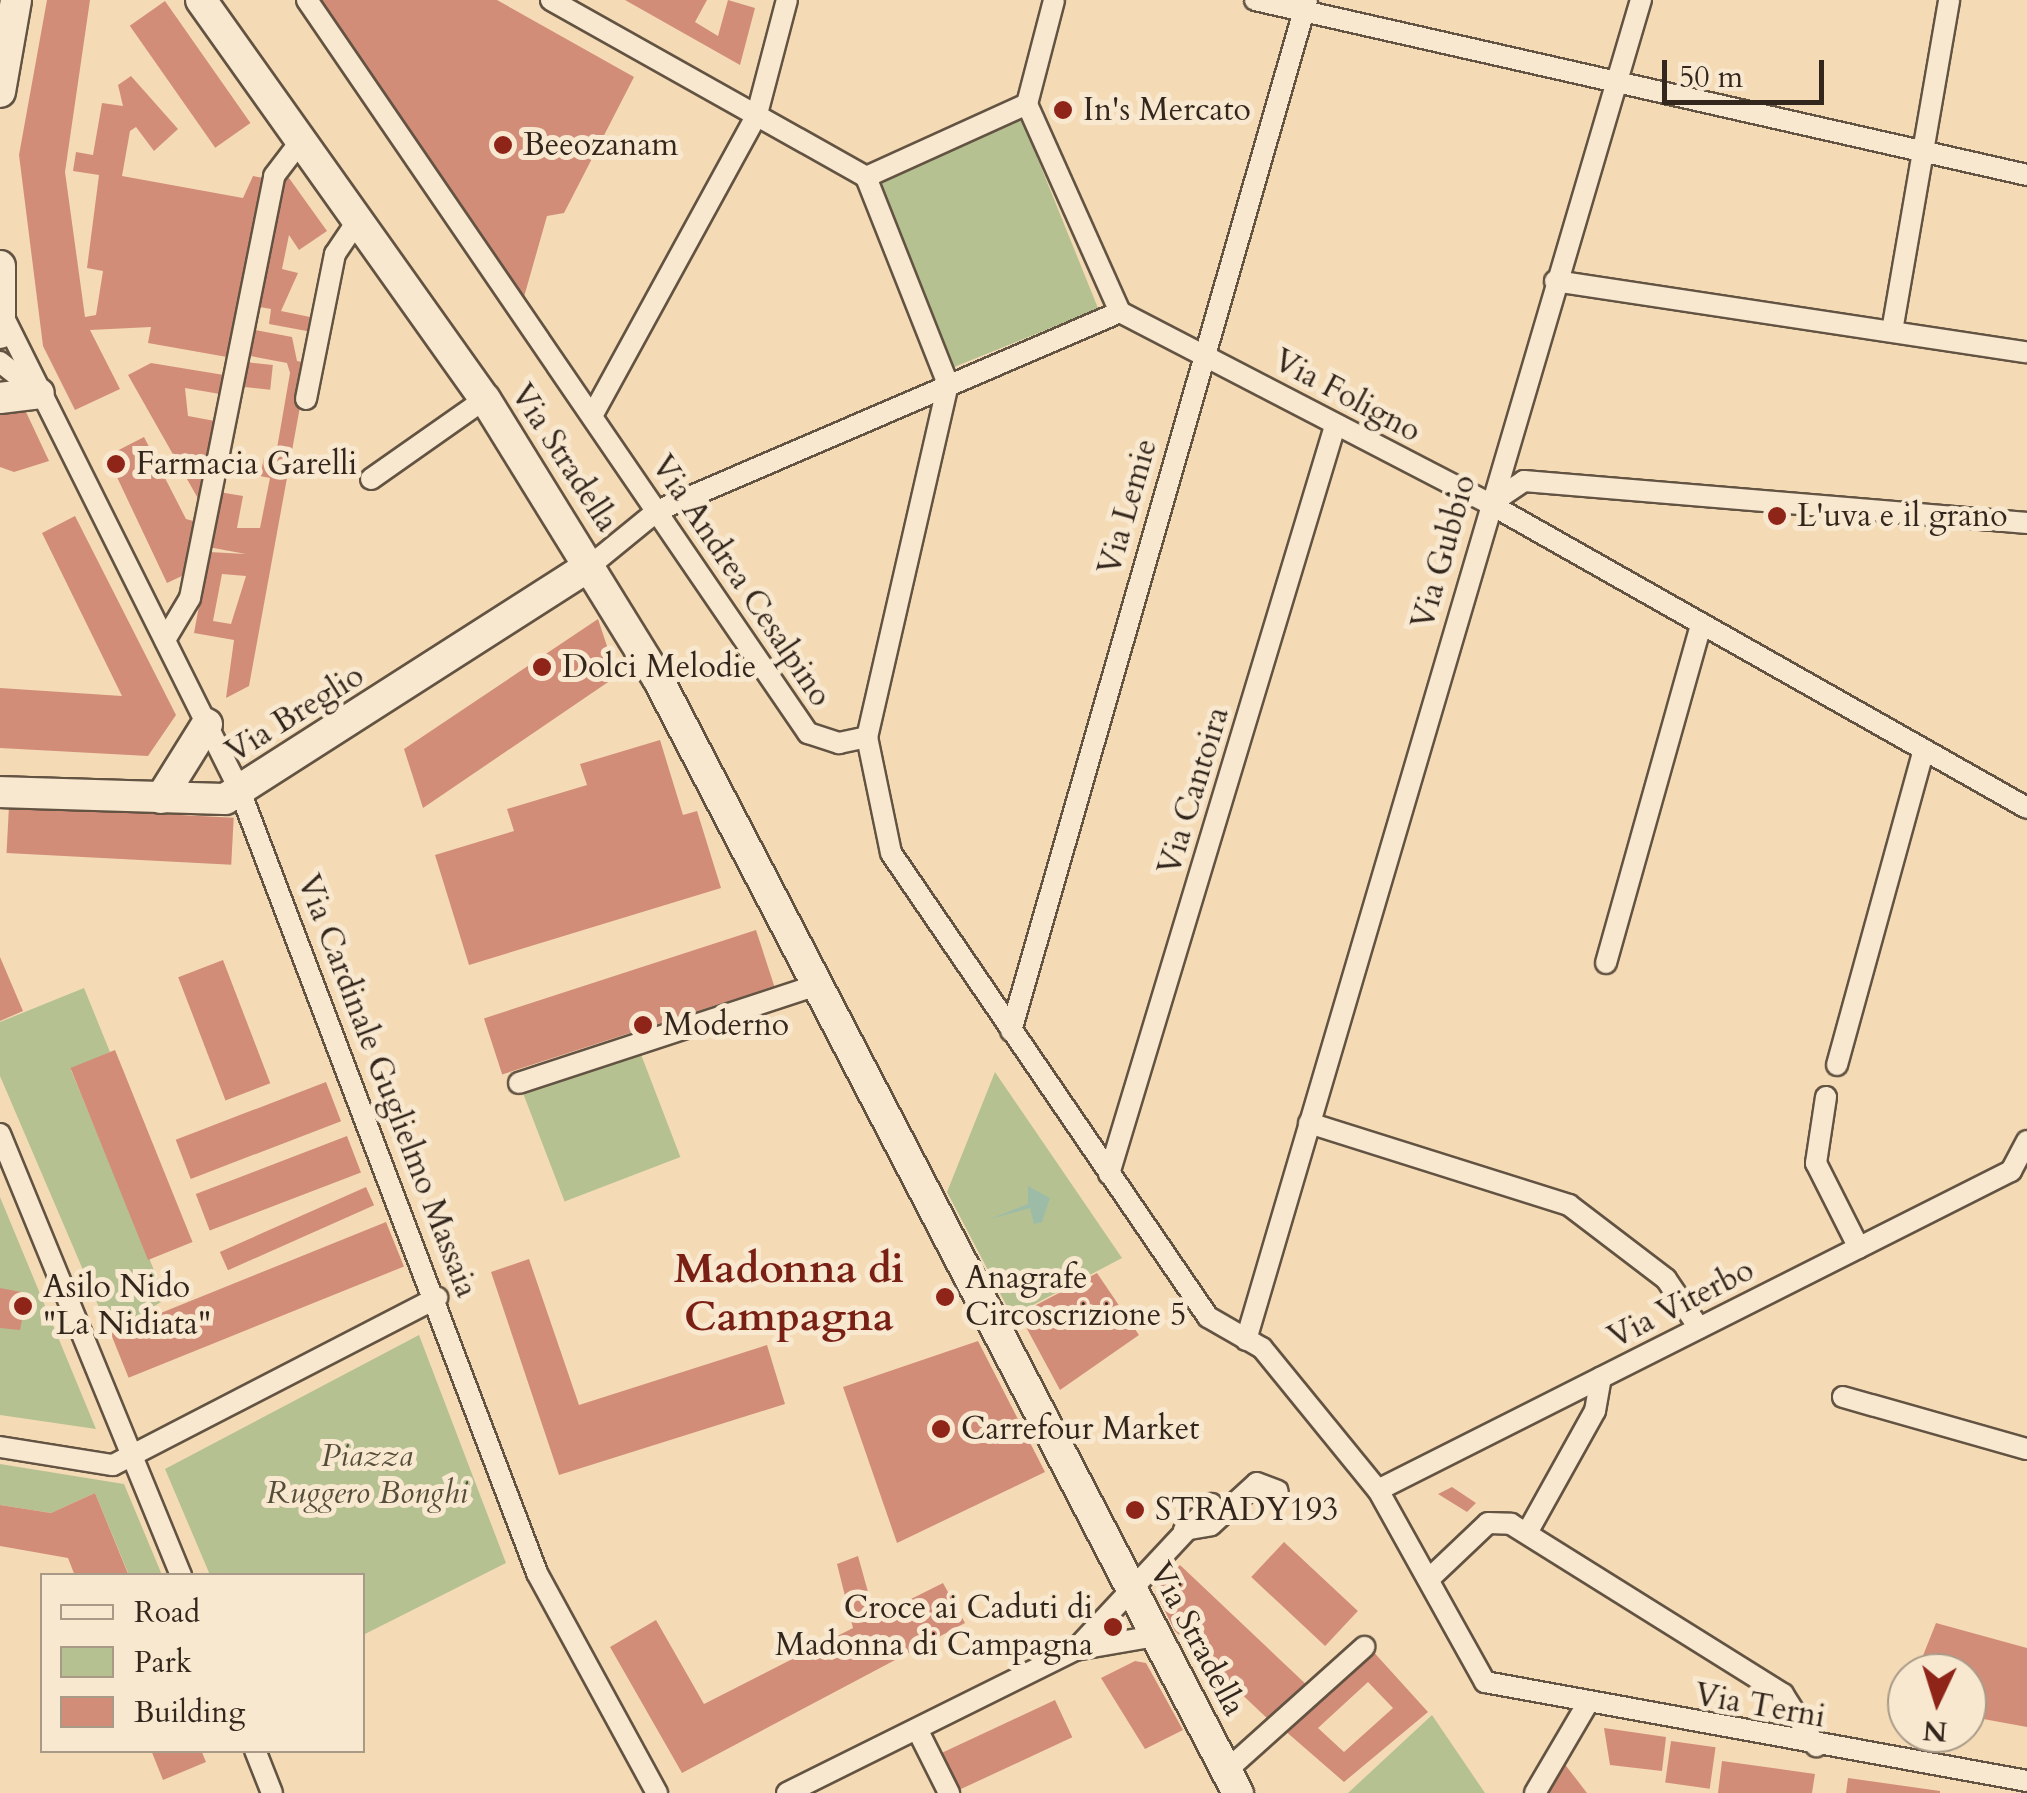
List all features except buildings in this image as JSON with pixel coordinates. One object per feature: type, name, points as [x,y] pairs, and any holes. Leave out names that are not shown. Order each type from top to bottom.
[{"type":"street","points":[[0,88],[16,0]]},
{"type":"street","name":"Via Stradella","points":[[201,0],[356,223],[485,399],[591,565],[1232,1782]]},
{"type":"street","name":"Via Andrea Cesalpino","points":[[307,0],[808,733],[838,743],[867,736]]},
{"type":"street","points":[[551,0],[866,177],[948,384],[867,736],[891,853],[1208,1317],[1246,1340],[1378,1490],[1429,1579],[1488,1523],[1526,1532],[1782,1694],[1816,1746]]},
{"type":"street","points":[[592,416],[758,114],[787,0]]},
{"type":"street","points":[[591,565],[657,511],[1120,312],[1027,104],[1054,0]]},
{"type":"street","points":[[1255,0],[1305,6],[2027,175]]},
{"type":"street","name":"Via Gubbio","points":[[1246,1340],[1554,282],[1641,0]]},
{"type":"street","points":[[1892,331],[1949,0]]},
{"type":"street","name":"Via Lemie","points":[[1011,1031],[1202,353],[1305,6]]},
{"type":"street","points":[[866,177],[1027,104]]},
{"type":"street","points":[[165,640],[190,598],[274,176],[300,142]]},
{"type":"street","points":[[306,399],[335,254],[356,223]]},
{"type":"street","points":[[0,266],[4,320]]},
{"type":"street","points":[[1554,282],[2027,352]]},
{"type":"street","name":"Via Foligno","points":[[1120,312],[1490,504],[2027,808]]},
{"type":"street","name":"Via Cardinale Guglielmo Massaia","points":[[4,320],[240,791],[437,1298],[537,1572],[658,1793]]},
{"type":"street","name":"Via Cardinale Guglielmo Massaia","points":[[0,362],[44,398]]},
{"type":"street","points":[[0,398],[44,398]]},
{"type":"street","points":[[372,480],[485,399]]},
{"type":"street","name":"Via Cantoira","points":[[1109,1174],[1336,426]]},
{"type":"street","points":[[1490,504],[1524,481],[2027,523]]},
{"type":"street","name":"Via Breglio","points":[[0,792],[161,798],[240,791],[591,565]]},
{"type":"street","points":[[1606,962],[1701,624]]},
{"type":"street","points":[[161,798],[207,724]]},
{"type":"street","points":[[1837,1064],[1924,750]]},
{"type":"street","points":[[519,1083],[814,986]]},
{"type":"street","points":[[1826,1097],[1816,1163],[1859,1248]]},
{"type":"street","points":[[1310,1123],[1569,1205],[1666,1278],[1699,1328]]},
{"type":"street","points":[[0,1134],[180,1573]]},
{"type":"street","points":[[2019,1175],[2027,1142]]},
{"type":"street","name":"Via Viterbo","points":[[1378,1490],[1859,1248],[2019,1175]]},
{"type":"street","points":[[0,1447],[113,1465],[437,1298]]},
{"type":"street","points":[[1526,1532],[1595,1411],[1601,1378]]},
{"type":"street","points":[[1844,1396],[2027,1449]]},
{"type":"street","points":[[1184,1530],[1211,1525],[1257,1483],[1278,1492]]},
{"type":"street","points":[[1075,1650],[1129,1585],[1211,1504]]},
{"type":"street","name":"Via Terni","points":[[1429,1579],[1485,1682],[1586,1706],[2027,1781]]},
{"type":"street","points":[[787,1793],[1075,1650],[1155,1636]]},
{"type":"street","points":[[1232,1782],[1364,1647]]},
{"type":"street","points":[[1535,1793],[1586,1706]]},
{"type":"street","points":[[917,1729],[949,1793]]},
{"type":"street","points":[[256,1753],[272,1793]]},
{"type":"green space","points":[[1020,115],[1098,309],[945,371],[867,177]]},
{"type":"green space","points":[[84,988],[110,1052],[71,1070],[166,1299],[110,1333],[0,1076],[0,1022]]},
{"type":"green space","points":[[637,1044],[680,1157],[565,1201],[521,1088]]},
{"type":"green space","points":[[995,1072],[1122,1258],[1012,1316],[947,1192]]},
{"type":"green space","name":"Asilo Nido \"La Nidiata\"","points":[[0,1197],[96,1429],[0,1415]]},
{"type":"green space","name":"Piazza Ruggero Bonghi","points":[[419,1335],[506,1563],[365,1634],[365,1573],[209,1573],[165,1469]]},
{"type":"green space","points":[[0,1464],[124,1484],[161,1573],[128,1573],[95,1493],[51,1513],[0,1505]]},
{"type":"green space","points":[[1432,1715],[1485,1793],[1348,1793]]},
{"type":"shaded area","points":[[1028,1186],[1050,1198],[1042,1222],[1034,1224],[1030,1208],[987,1220],[1028,1204]]},
{"type":"place","name":"In's Mercato","points":[[1063,110]]},
{"type":"place","name":"Beeozanam","points":[[503,145]]},
{"type":"place","name":"Farmacia Garelli","points":[[116,464]]},
{"type":"place","name":"L'uva e il grano","points":[[1777,516]]},
{"type":"place","name":"Dolci Melodie","points":[[542,667]]},
{"type":"place","name":"Moderno","points":[[643,1025]]},
{"type":"place","name":"Anagrafe Circoscrizione 5","points":[[945,1297]]},
{"type":"place","name":"Asilo Nido \"La Nidiata\"","points":[[23,1306]]},
{"type":"place","name":"Carrefour Market","points":[[941,1429]]},
{"type":"place","name":"STRADY193","points":[[1135,1510]]},
{"type":"place","name":"Croce ai Caduti di Madonna di Campagna","points":[[1113,1627]]},
{"type":"district","name":"Madonna di Campagna","points":[[789,1293]]}]
